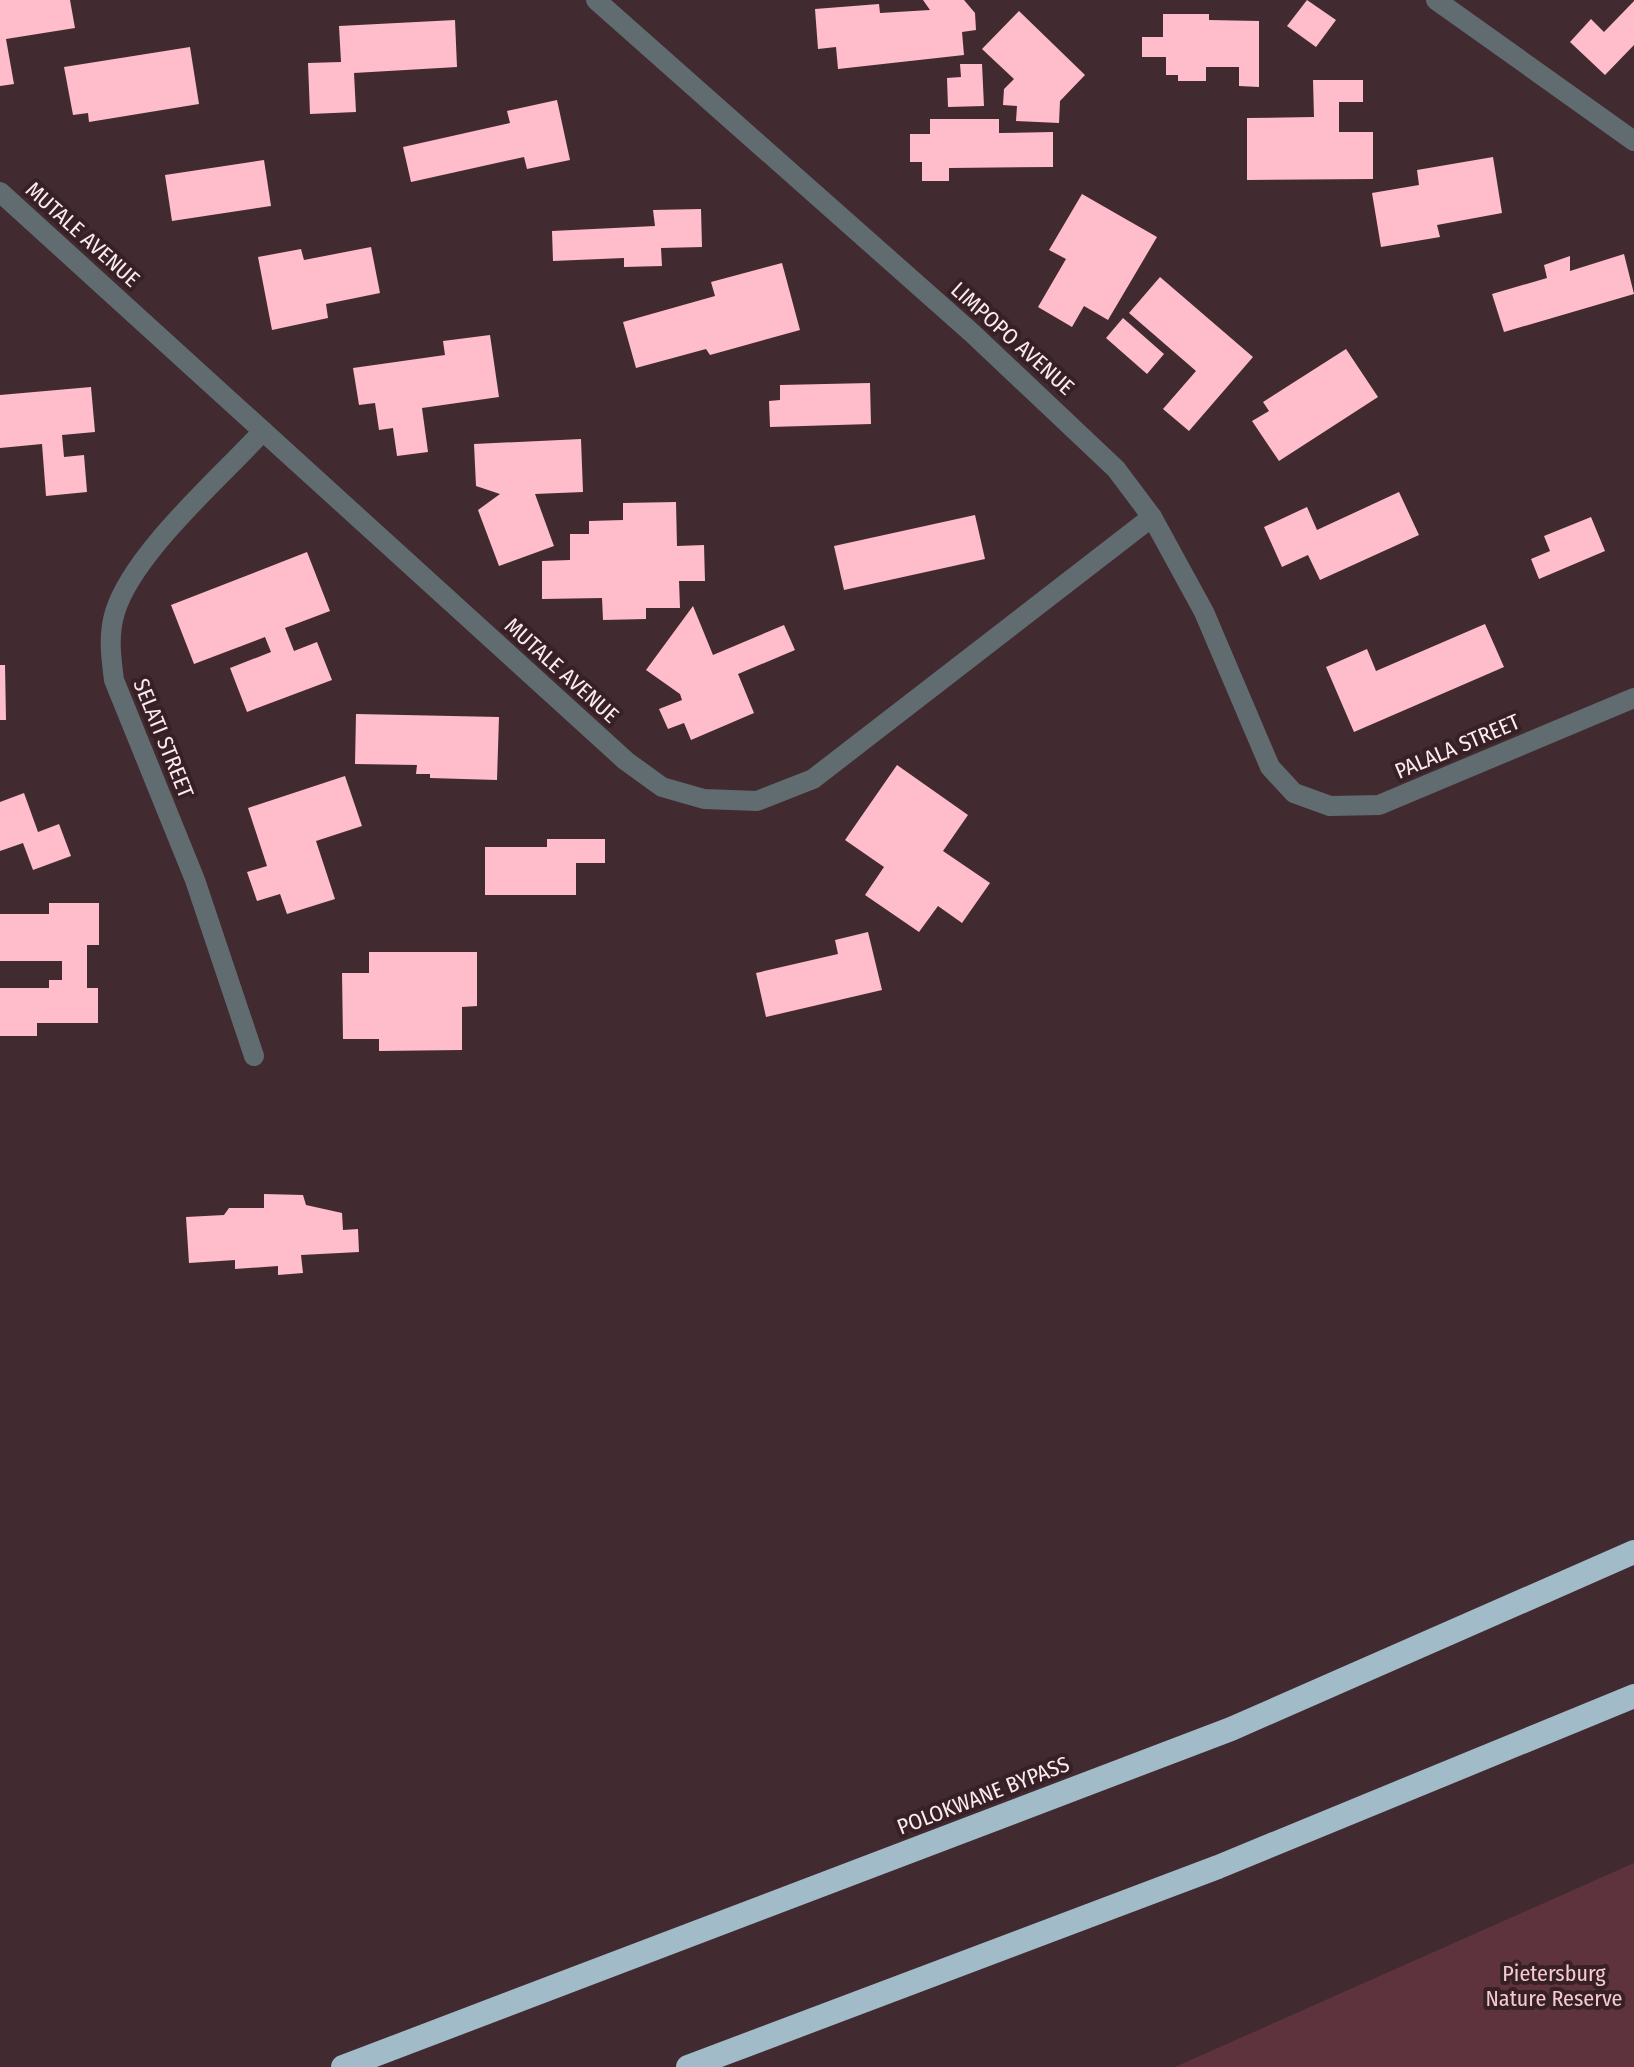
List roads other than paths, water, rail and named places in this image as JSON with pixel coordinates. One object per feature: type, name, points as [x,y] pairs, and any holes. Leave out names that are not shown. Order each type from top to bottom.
[{"type":"highway","name":"POLOKWANE BYPASS","points":[[343,2067],[1231,1729],[1634,1552]]},
{"type":"highway","points":[[688,2067],[1218,1867],[1634,1696]]},
{"type":"street","name":"LIMPOPO AVENUE","points":[[596,0],[1068,420],[1116,469],[1152,517],[1204,612],[1270,767],[1294,793]]},
{"type":"street","points":[[1436,0],[1634,141]]},
{"type":"street","name":"MUTALE AVENUE","points":[[0,192],[626,761],[662,787],[704,799],[757,801],[813,779],[1152,517]]},
{"type":"street","name":"SELATI STREET","points":[[254,1056],[195,880],[114,680],[110,644],[114,615],[124,587],[149,554],[263,431]]},
{"type":"street","name":"PALALA STREET","points":[[1294,793],[1330,806],[1379,805],[1634,698]]},
{"type":"park label","name":"Pietersburg Nature Reserve","points":[[1554,1986]]}]
